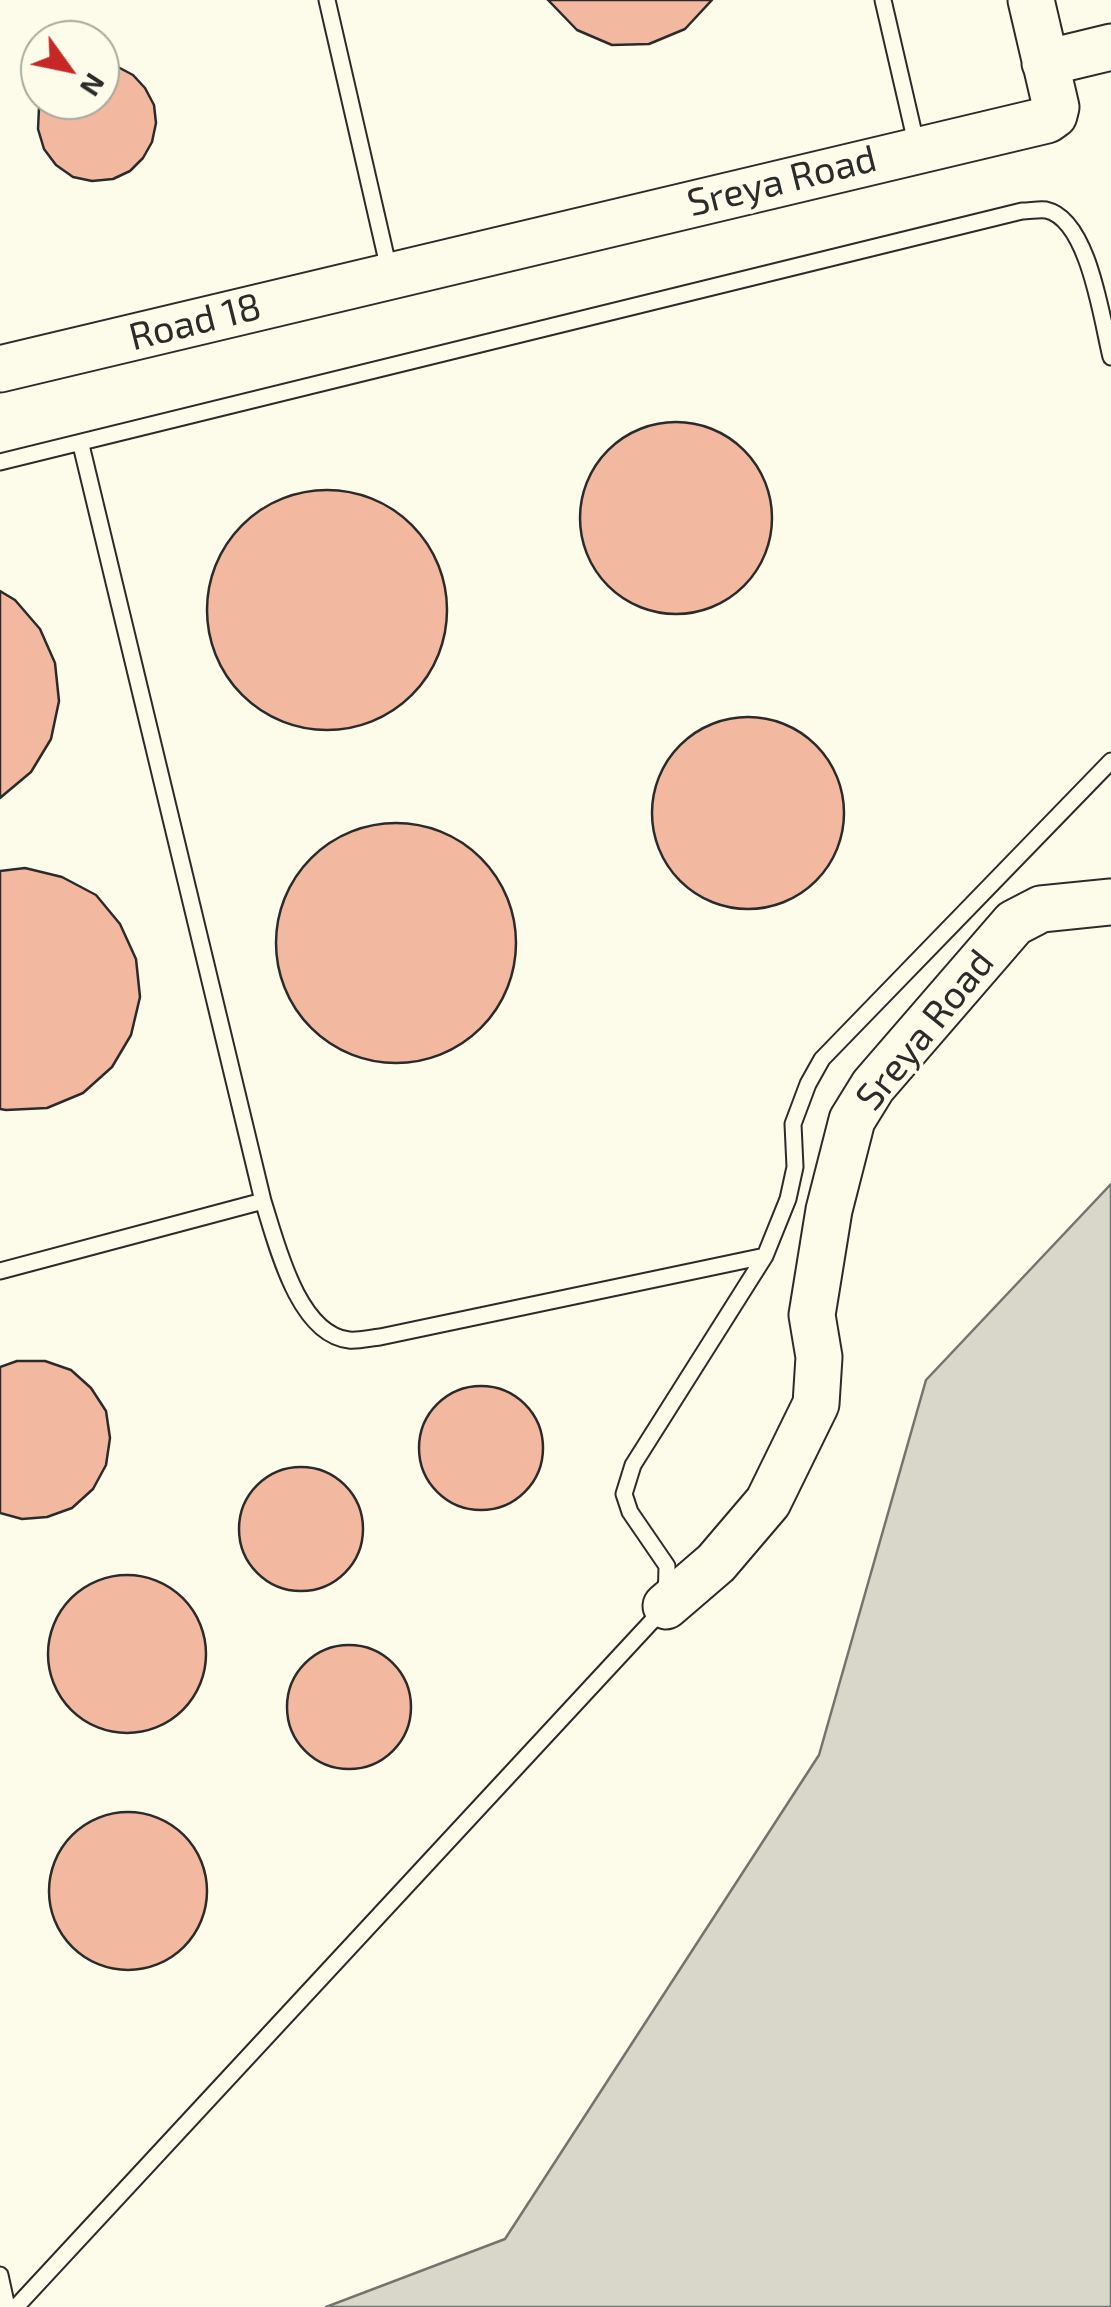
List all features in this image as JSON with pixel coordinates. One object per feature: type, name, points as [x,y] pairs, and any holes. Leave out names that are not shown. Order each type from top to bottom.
[{"type":"street","name":"Sreya Road","points":[[390,276],[1047,120],[1056,107],[1031,0]]},
{"type":"street","points":[[1045,63],[1111,46]]},
{"type":"street","name":"Road 18","points":[[0,370],[390,276]]},
{"type":"street","name":"Sreya Road","points":[[666,1606],[716,1563],[768,1502],[816,1404],[819,1357],[812,1315],[830,1210],[852,1120],[874,1086],[1014,923],[1041,909],[1111,902]]},
{"type":"lane","points":[[327,0],[390,276]]},
{"type":"lane","points":[[883,0],[918,148]]},
{"type":"lane","points":[[0,462],[1022,211],[1047,210],[1064,220],[1085,252],[1111,357]]},
{"type":"lane","points":[[81,445],[263,1200],[290,1282],[319,1325],[346,1340],[380,1337],[764,1256]]},
{"type":"lane","points":[[16,2307],[666,1606],[666,1566],[630,1512],[624,1494],[633,1465],[764,1256],[788,1198],[795,1167],[794,1124],[808,1084],[822,1059],[1111,761]]},
{"type":"lane","points":[[0,1271],[263,1200]]},
{"type":"lane","points":[[0,2275],[7,2307]]},
{"type":"shaded area","points":[[1111,1184],[1111,2307],[326,2307],[505,2239],[819,1755],[926,1380]]},
{"type":"building","points":[[548,0],[712,0],[685,29],[649,44],[612,45],[577,30]]},
{"type":"building","points":[[120,68],[145,88],[154,105],[152,142],[130,171],[113,179],[92,181],[73,177],[56,165],[44,149],[38,120],[120,120]]},
{"type":"building","points":[[676,422],[713,429],[744,450],[765,481],[772,518],[765,555],[744,586],[713,607],[676,614],[639,607],[608,586],[587,555],[580,518],[587,481],[608,450],[639,429]]},
{"type":"building","points":[[327,490],[373,499],[412,525],[438,564],[447,610],[438,656],[412,695],[373,721],[327,730],[281,721],[242,695],[216,656],[207,610],[216,564],[242,525],[281,499]]},
{"type":"building","points":[[0,591],[15,600],[40,629],[55,663],[59,701],[51,739],[31,772],[0,798]]},
{"type":"building","points":[[748,717],[785,724],[816,745],[837,776],[844,813],[837,850],[816,881],[785,902],[748,909],[711,902],[680,881],[659,850],[652,813],[659,776],[680,745],[711,724]]},
{"type":"building","points":[[396,823],[442,832],[481,858],[507,897],[516,943],[507,989],[481,1028],[442,1054],[396,1063],[350,1054],[311,1028],[285,989],[276,943],[285,897],[311,858],[350,832]]},
{"type":"building","points":[[25,868],[62,877],[96,895],[120,924],[136,959],[140,997],[131,1035],[112,1067],[83,1093],[47,1108],[6,1110],[0,1109],[0,871]]},
{"type":"building","points":[[17,1361],[45,1361],[71,1370],[91,1388],[106,1411],[110,1438],[106,1465],[93,1489],[72,1508],[47,1517],[22,1519],[0,1513],[0,1367]]},
{"type":"building","points":[[481,1386],[505,1390],[525,1404],[539,1424],[543,1448],[539,1472],[525,1492],[505,1506],[481,1510],[457,1506],[437,1492],[423,1472],[419,1448],[423,1424],[437,1404],[457,1390]]},
{"type":"building","points":[[301,1467],[325,1472],[345,1485],[358,1505],[363,1529],[358,1553],[345,1573],[325,1586],[301,1591],[277,1586],[257,1573],[244,1553],[239,1529],[244,1505],[257,1485],[277,1472]]},
{"type":"building","points":[[127,1575],[157,1581],[183,1598],[200,1624],[206,1654],[200,1684],[183,1710],[157,1727],[127,1733],[97,1727],[71,1710],[54,1684],[48,1654],[54,1624],[71,1598],[97,1581]]},
{"type":"building","points":[[349,1645],[373,1650],[393,1663],[406,1683],[411,1707],[406,1731],[393,1751],[373,1764],[349,1769],[325,1764],[305,1751],[292,1731],[287,1707],[292,1683],[305,1663],[325,1650]]},
{"type":"building","points":[[128,1812],[158,1818],[184,1835],[201,1861],[207,1891],[201,1921],[184,1947],[158,1964],[128,1970],[98,1964],[72,1947],[55,1921],[49,1891],[55,1861],[72,1835],[98,1818]]}]
